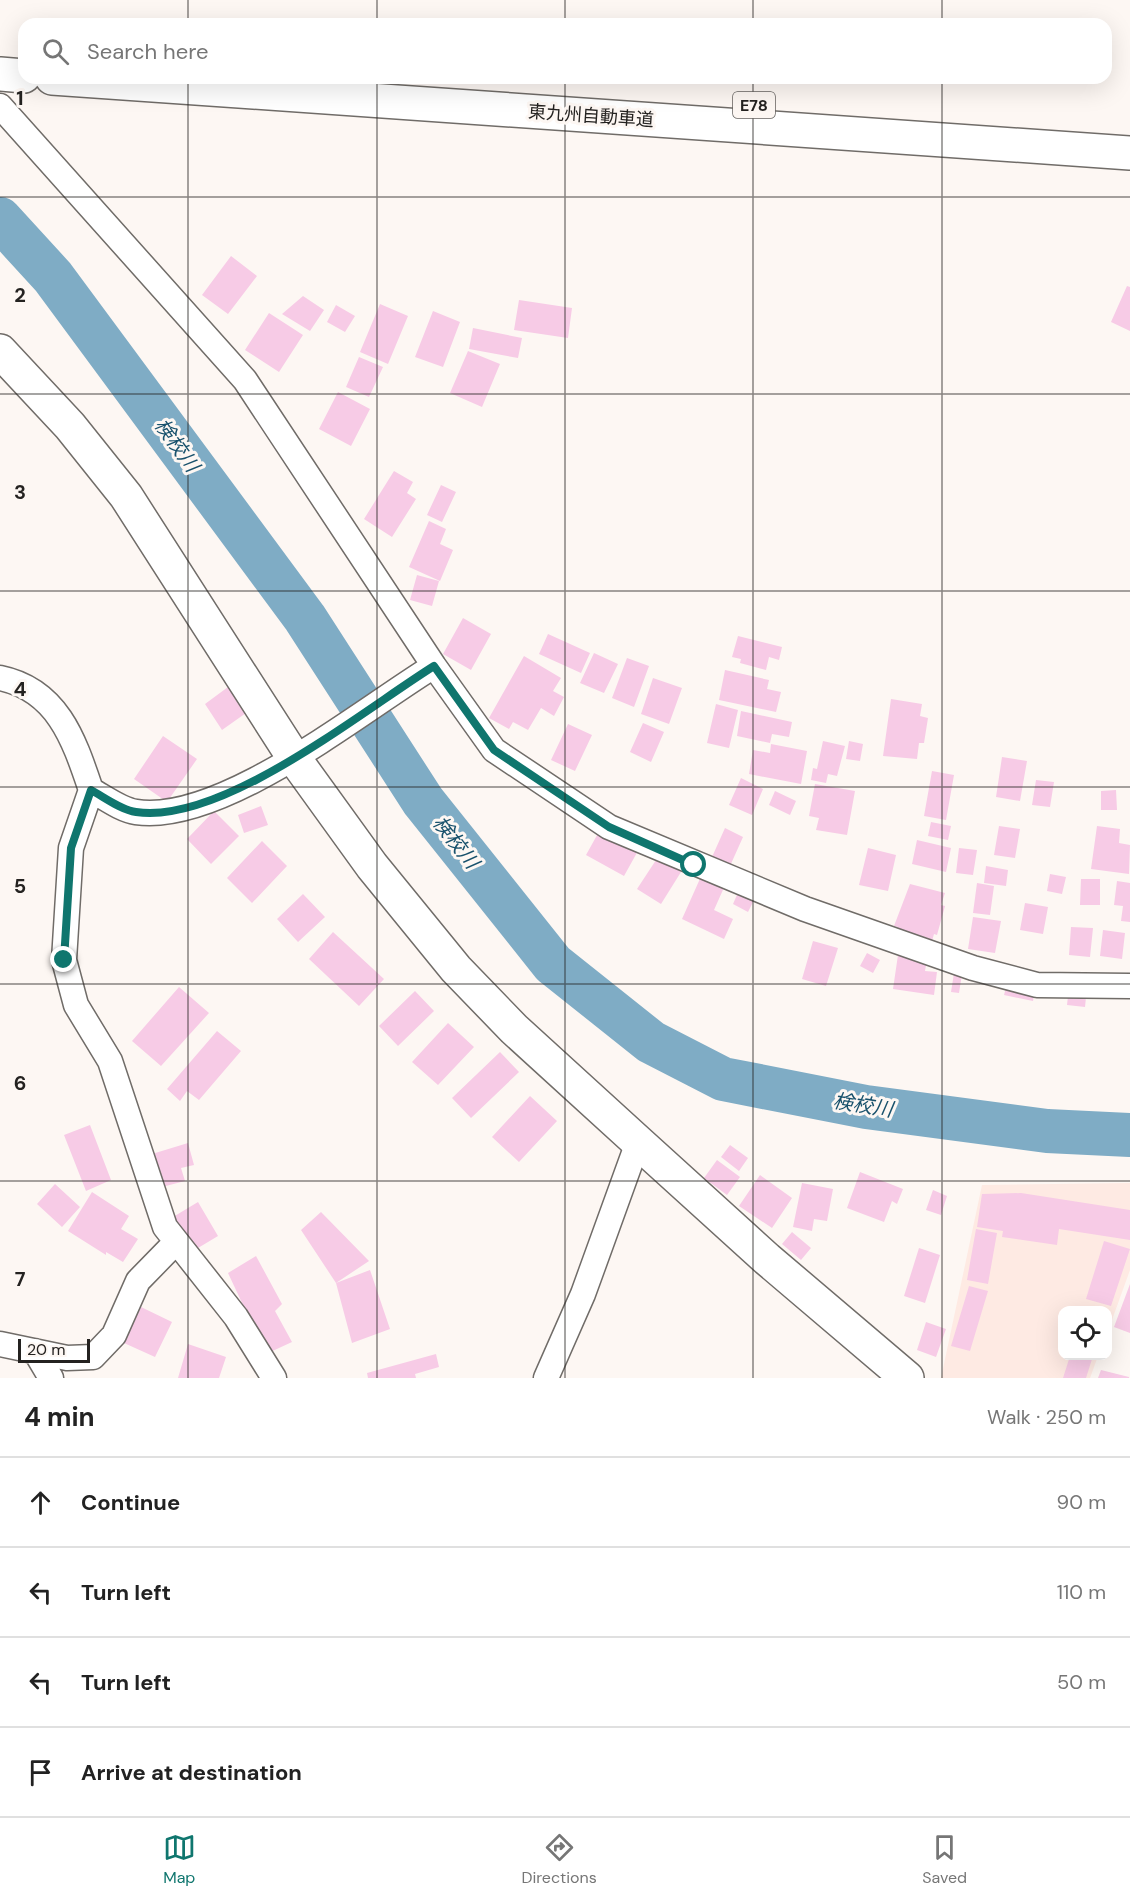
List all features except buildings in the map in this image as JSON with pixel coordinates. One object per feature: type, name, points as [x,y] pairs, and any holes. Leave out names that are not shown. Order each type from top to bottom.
[{"type":"main road","points":[[0,53],[18,54]]},
{"type":"main road","points":[[0,74],[18,76]]},
{"type":"main road","name":"東九州自動車道","points":[[135,84],[1130,153]]},
{"type":"main road","name":"東九州自動車道","points":[[455,84],[1130,130]]},
{"type":"main road","points":[[0,351],[70,426],[126,496],[302,753],[372,866],[456,969],[514,1029],[767,1259],[907,1378]]},
{"type":"street","points":[[0,106],[245,380],[425,672],[494,750],[609,827],[805,909],[973,968],[1037,985],[1130,986]]},
{"type":"street","points":[[91,790],[134,812],[176,812],[229,792],[302,753],[425,672]]},
{"type":"street","points":[[0,678],[14,681],[42,696],[64,722],[91,790],[71,848],[64,960],[76,1005],[110,1061],[165,1227],[236,1317],[274,1378]]},
{"type":"street","points":[[546,1378],[583,1293],[638,1142]]},
{"type":"street","points":[[0,1344],[68,1358],[93,1357],[114,1335],[138,1281],[176,1242]]},
{"type":"street","points":[[35,1351],[51,1378]]},
{"type":"shaded area","points":[[1130,1183],[1130,1270],[1112,1320],[1112,1306],[1058,1306],[1058,1360],[1097,1360],[1090,1378],[941,1378],[982,1185]]},
{"type":"waterway","name":"検校川","points":[[0,219],[53,277],[305,618],[423,801],[553,964],[651,1042],[723,1079],[866,1107],[1047,1131],[1130,1135]]},
{"type":"route","points":[[64,960],[71,848],[91,790],[134,812],[176,812],[229,792],[310,749],[434,666],[494,750],[609,827],[694,865]]}]
